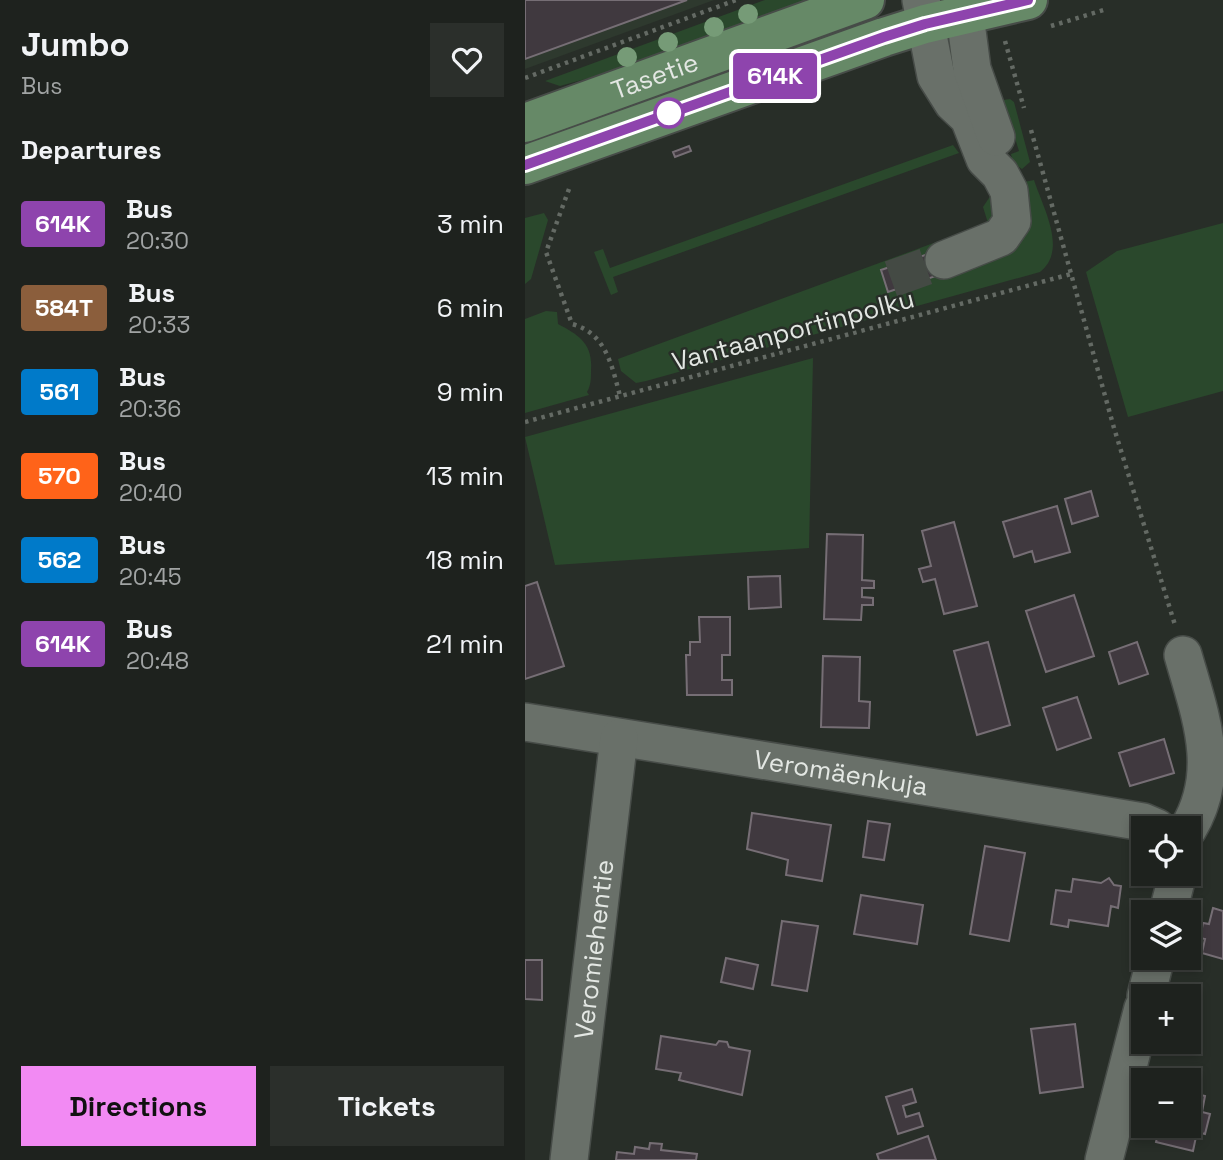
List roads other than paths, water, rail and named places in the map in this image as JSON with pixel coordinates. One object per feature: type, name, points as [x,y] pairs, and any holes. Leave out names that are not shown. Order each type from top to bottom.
[{"type":"main road","name":"Tasetie","points":[[525,123],[865,0]]},
{"type":"main road","name":"Tasetie","points":[[525,165],[923,12],[963,7],[1038,13]]},
{"type":"street","points":[[944,260],[1001,237],[1008,231],[1013,211],[1009,191],[1000,174],[985,159],[968,118],[963,7]]},
{"type":"street","points":[[923,12],[936,76],[967,101]]},
{"type":"street","points":[[1183,655],[1209,746],[1210,771],[1197,816]]},
{"type":"street","name":"Veromäenkuja","points":[[525,722],[1131,820]]},
{"type":"street","name":"Veromiehentie","points":[[569,1160],[619,738]]},
{"type":"street","points":[[1104,1160],[1131,1054]]},
{"type":"tunnel","points":[[891,279],[944,260]]}]
